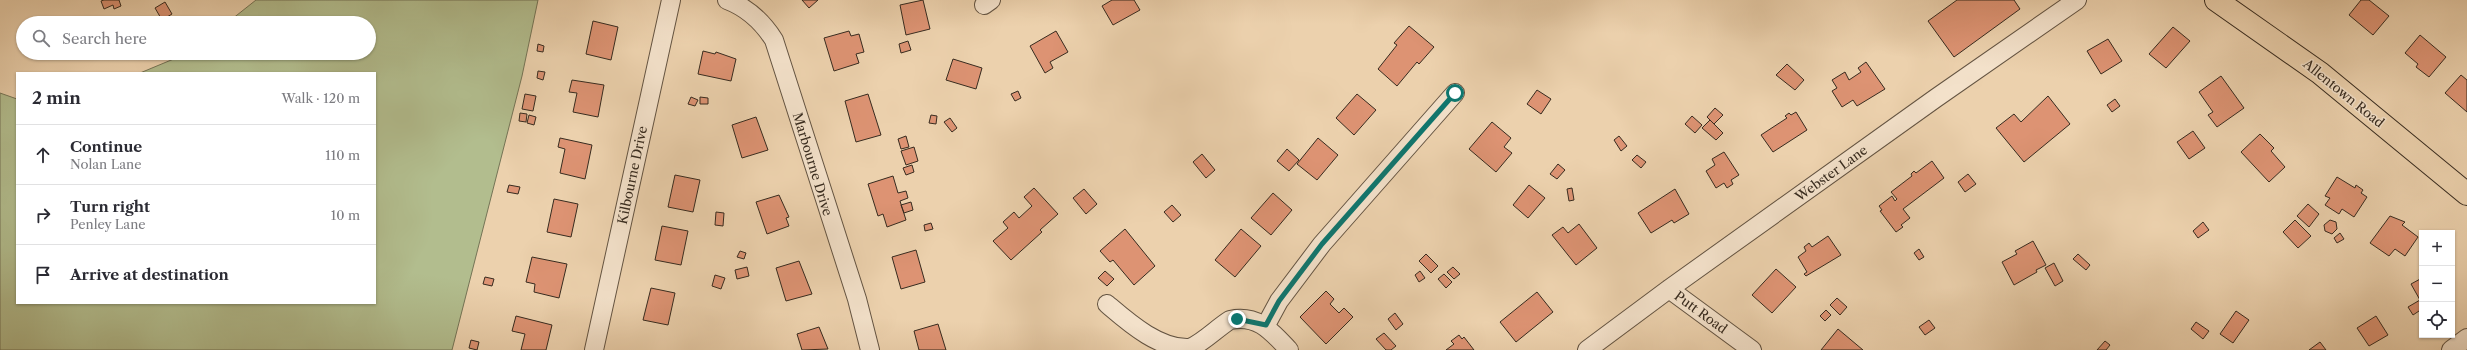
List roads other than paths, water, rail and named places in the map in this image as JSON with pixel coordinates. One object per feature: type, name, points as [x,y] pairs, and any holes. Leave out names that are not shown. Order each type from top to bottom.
[{"type":"main road","name":"Allentown Road","points":[[2216,0],[2320,73],[2467,194]]},
{"type":"street","name":"Kilbourne Drive","points":[[594,350],[671,0]]},
{"type":"street","name":"Marbourne Drive","points":[[727,0],[746,8],[756,17],[774,40],[857,299],[870,350]]},
{"type":"street","name":"Webster Lane","points":[[1588,350],[1669,289],[1958,82],[2077,0]]},
{"type":"street","points":[[1266,325],[1283,294],[1322,244],[1455,93]]},
{"type":"street","name":"Putt Road","points":[[1669,289],[1752,350]]},
{"type":"street","points":[[1107,304],[1140,333],[1156,344],[1173,349],[1190,348],[1230,320],[1248,320],[1266,325],[1289,350]]},
{"type":"street","points":[[2451,350],[2467,338]]}]
